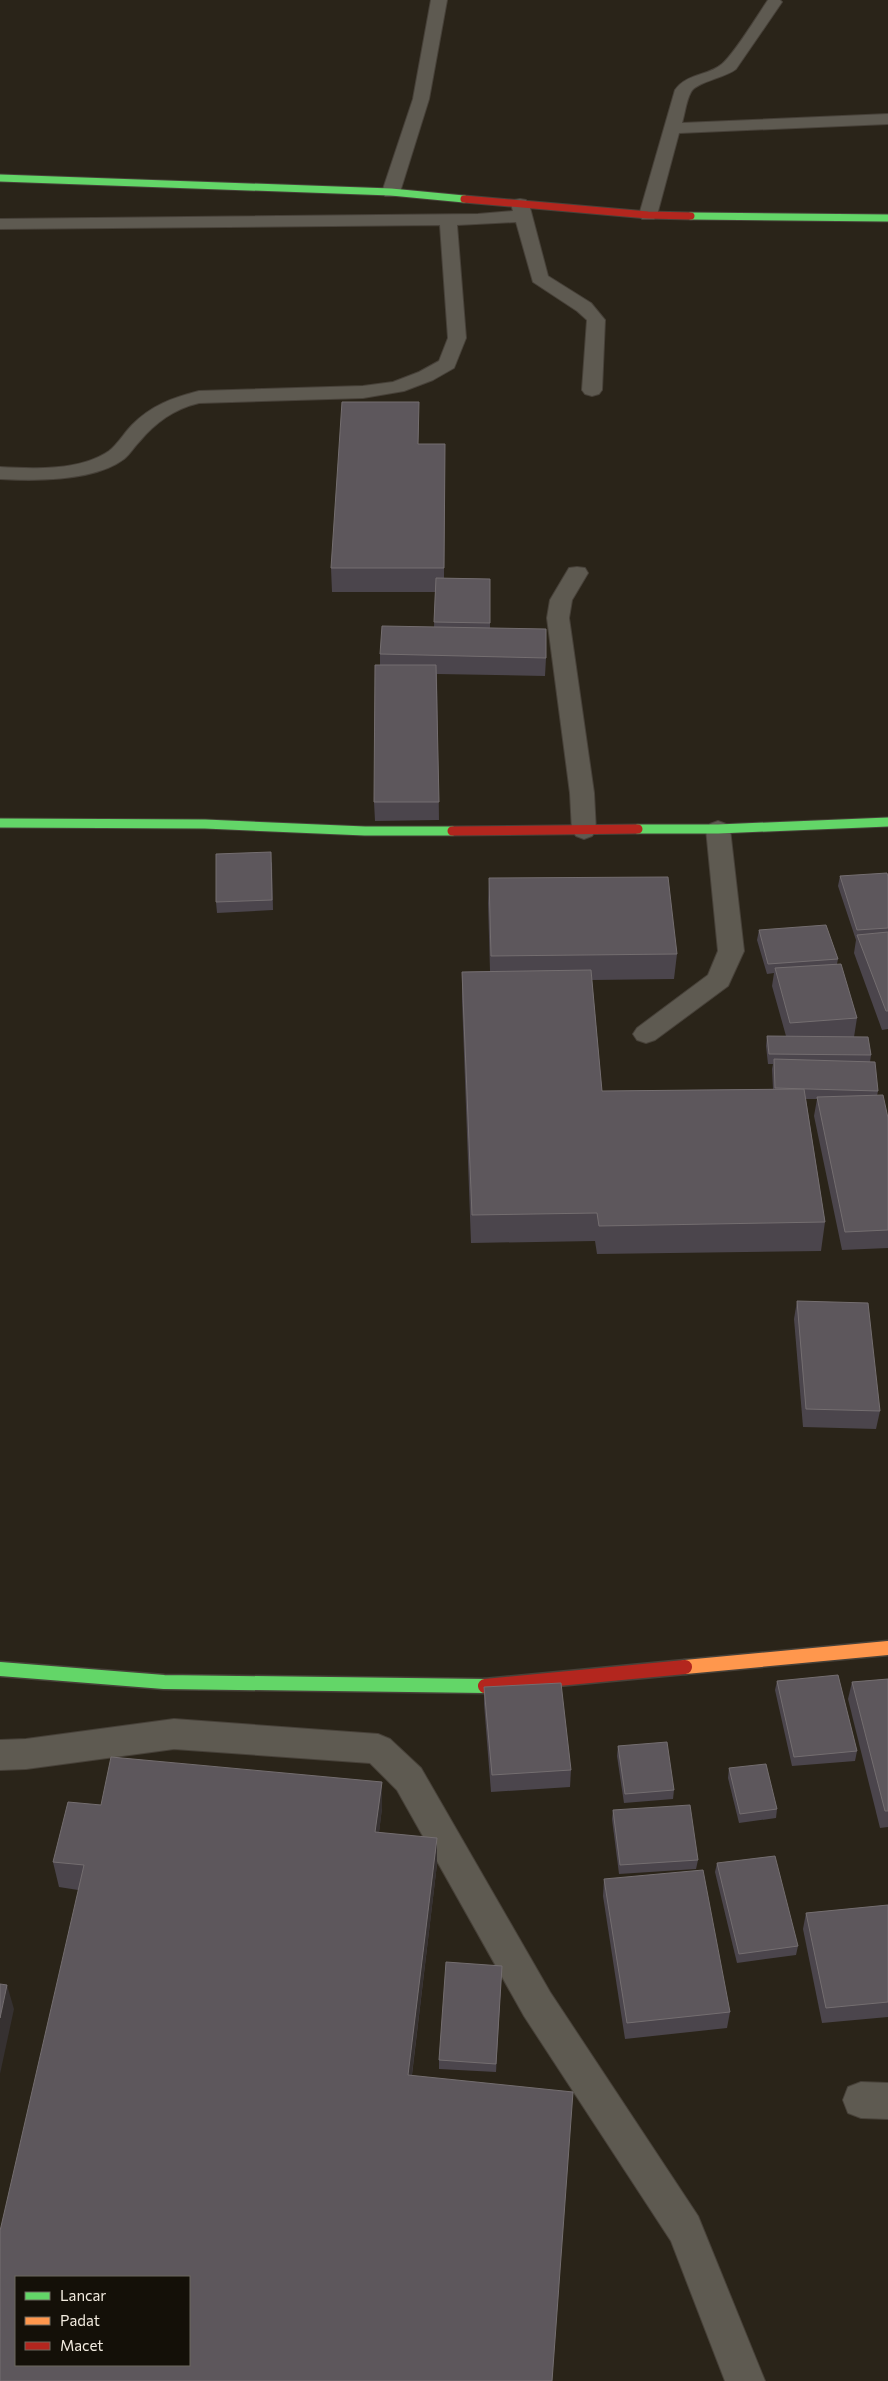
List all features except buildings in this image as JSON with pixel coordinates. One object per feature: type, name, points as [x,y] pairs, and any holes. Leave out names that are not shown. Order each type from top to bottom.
[{"type":"street","points":[[391,192],[421,98],[439,0]]},
{"type":"street","points":[[648,215],[683,90],[689,84],[722,73],[730,66],[774,2]]},
{"type":"street","points":[[673,128],[888,119]]},
{"type":"street","points":[[0,178],[391,192],[521,210],[648,215],[888,218]]},
{"type":"street","points":[[0,224],[448,218],[521,210]]},
{"type":"street","points":[[521,210],[539,278],[545,284],[586,308],[596,320],[592,390]]},
{"type":"street","points":[[0,473],[48,474],[86,467],[115,455],[154,413],[174,402],[199,397],[363,392],[397,387],[426,376],[447,364],[457,338],[448,218]]},
{"type":"street","points":[[577,573],[561,600],[558,618],[582,793],[584,830]]},
{"type":"street","points":[[0,823],[205,824],[365,831],[718,829],[888,822]]},
{"type":"street","points":[[646,1034],[718,980],[732,951],[718,829]]},
{"type":"street","points":[[0,1669],[164,1682],[484,1686],[888,1648]]},
{"type":"street","points":[[0,1755],[26,1754],[174,1734],[378,1749],[408,1779],[537,2004],[685,2230],[745,2381]]},
{"type":"traffic: fast","points":[[0,178],[391,192],[464,199]]},
{"type":"traffic: fast","points":[[691,216],[888,218]]},
{"type":"traffic: fast","points":[[638,829],[718,829],[888,822]]},
{"type":"traffic: fast","points":[[0,823],[205,824],[365,831],[452,831]]},
{"type":"traffic: fast","points":[[0,1669],[164,1682],[485,1686]]},
{"type":"traffic: slow","points":[[685,1667],[888,1648]]},
{"type":"traffic: jam","points":[[464,199],[648,215],[691,216]]},
{"type":"traffic: jam","points":[[452,831],[638,829]]},
{"type":"traffic: jam","points":[[485,1686],[685,1667]]}]
